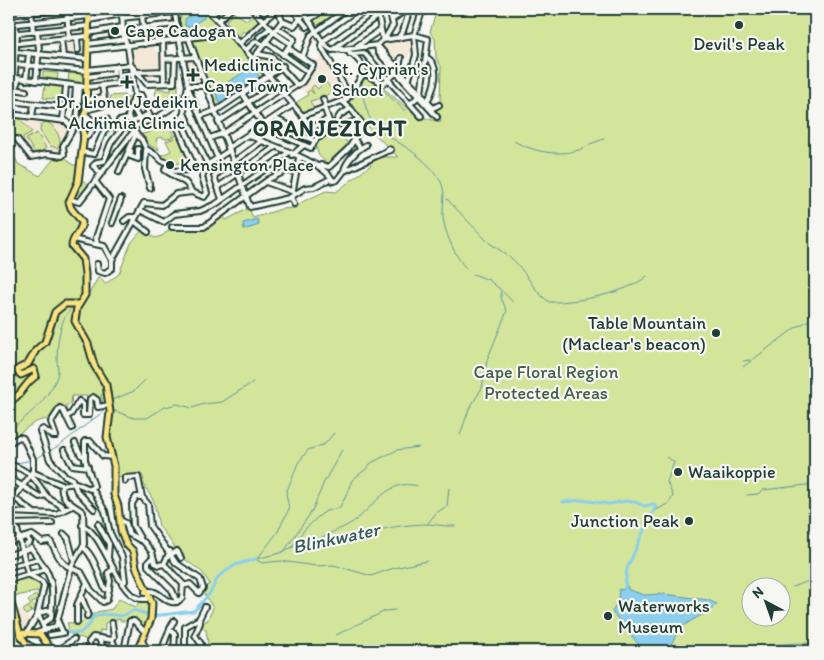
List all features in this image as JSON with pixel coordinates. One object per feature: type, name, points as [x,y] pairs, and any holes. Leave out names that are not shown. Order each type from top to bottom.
[{"type":"main road","points":[[88,14],[87,100],[85,114],[80,124],[84,137],[77,184],[70,207],[82,222],[81,230],[72,244],[74,250],[84,260],[86,288],[82,302],[74,316],[76,327],[88,344],[94,365],[105,381],[109,405],[107,436],[112,454],[115,480],[114,495],[122,535],[133,551],[136,567],[153,610],[137,651]]},
{"type":"main road","points":[[9,402],[20,396],[27,382],[36,376],[36,372],[33,369],[21,375],[16,371],[29,363],[36,350],[45,342],[55,312],[64,305],[82,302]]},
{"type":"main road","points":[[103,455],[112,454]]},
{"type":"main road","points":[[9,596],[20,633],[32,651]]},
{"type":"main road","points":[[20,633],[37,633],[43,637],[52,651]]},
{"type":"street","points":[[9,15],[20,11],[66,9],[69,38]]},
{"type":"street","points":[[122,9],[122,30],[132,65],[135,96],[128,113],[130,120],[134,131],[142,140],[146,149],[156,154],[162,161],[171,163],[170,169]]},
{"type":"street","points":[[207,9],[269,76],[320,137]]},
{"type":"street","points":[[212,15],[218,9]]},
{"type":"street","points":[[218,21],[231,9]]},
{"type":"street","points":[[252,9],[270,28],[293,38],[283,55]]},
{"type":"street","points":[[239,44],[278,9],[282,20],[294,26],[304,13]]},
{"type":"street","points":[[292,9],[294,16],[300,18],[307,27]]},
{"type":"street","points":[[300,9],[327,38]]},
{"type":"street","points":[[310,19],[324,9]]},
{"type":"street","points":[[295,63],[301,57],[308,40],[318,30],[347,9]]},
{"type":"street","points":[[356,9],[360,14]]},
{"type":"street","points":[[322,44],[327,38],[368,9]]},
{"type":"street","points":[[377,9],[380,30],[384,40]]},
{"type":"street","points":[[334,49],[388,9],[392,20],[392,28],[378,48]]},
{"type":"street","points":[[392,20],[406,9]]},
{"type":"street","points":[[396,39],[402,34],[410,9]]},
{"type":"street","points":[[408,82],[416,55],[414,35],[424,9]]},
{"type":"street","points":[[47,10],[48,20]]},
{"type":"street","points":[[64,107],[9,101],[15,89],[17,79],[15,62],[17,33],[11,24],[88,14],[122,16],[164,13],[174,10],[188,90],[218,159]]},
{"type":"street","points":[[31,11],[38,42],[36,81]]},
{"type":"street","points":[[164,13],[165,25]]},
{"type":"street","points":[[19,33],[68,28],[88,14]]},
{"type":"street","points":[[142,15],[145,44]]},
{"type":"street","points":[[253,59],[282,20]]},
{"type":"street","points":[[18,43],[77,38],[143,27],[177,24]]},
{"type":"street","points":[[348,24],[354,33]]},
{"type":"street","points":[[155,26],[157,42]]},
{"type":"street","points":[[259,38],[270,28]]},
{"type":"street","points":[[50,30],[51,40]]},
{"type":"street","points":[[109,47],[110,35],[122,30]]},
{"type":"street","points":[[275,30],[291,44]]},
{"type":"street","points":[[318,30],[322,44],[350,96]]},
{"type":"street","points":[[322,44],[342,50],[356,48],[380,30]]},
{"type":"street","points":[[88,47],[128,46],[230,33]]},
{"type":"street","points":[[384,40],[414,35],[428,40],[420,95],[410,104]]},
{"type":"street","points":[[77,38],[78,50]]},
{"type":"street","points":[[61,39],[63,56]]},
{"type":"street","points":[[88,47],[124,39]]},
{"type":"street","points":[[189,39],[204,86],[249,203],[293,193],[332,181],[344,171],[386,151]]},
{"type":"street","points":[[246,50],[256,41],[265,43],[308,72]]},
{"type":"street","points":[[163,42],[164,83]]},
{"type":"street","points":[[360,46],[378,48],[437,117]]},
{"type":"street","points":[[210,138],[223,134],[297,85],[314,65],[288,48]]},
{"type":"street","points":[[342,50],[350,54],[362,66],[364,73],[384,84],[398,71],[401,58]]},
{"type":"street","points":[[16,52],[88,59]]},
{"type":"street","points":[[26,80],[29,53]]},
{"type":"street","points":[[350,54],[364,53],[421,116]]},
{"type":"street","points":[[258,54],[272,56],[283,66],[297,85]]},
{"type":"street","points":[[164,59],[195,57]]},
{"type":"street","points":[[426,57],[434,67],[434,88],[426,102]]},
{"type":"street","points":[[132,65],[147,84],[175,82],[175,59]]},
{"type":"street","points":[[15,62],[87,73],[114,73],[116,66]]},
{"type":"street","points":[[87,73],[116,66],[132,65]]},
{"type":"street","points":[[9,77],[87,87],[119,83],[116,66]]},
{"type":"street","points":[[200,116],[214,110],[283,66]]},
{"type":"street","points":[[138,72],[164,71]]},
{"type":"street","points":[[119,76],[132,73]]},
{"type":"street","points":[[302,116],[342,101],[350,96],[364,73]]},
{"type":"street","points":[[219,122],[276,84]]},
{"type":"street","points":[[63,121],[66,85]]},
{"type":"street","points":[[102,85],[104,106],[85,114],[94,122],[107,119],[110,127]]},
{"type":"street","points":[[75,100],[78,86]]},
{"type":"street","points":[[17,139],[30,157],[45,154],[62,156],[65,153],[63,146],[73,129],[80,124],[78,86]]},
{"type":"street","points":[[188,90],[204,86]]},
{"type":"street","points":[[15,89],[26,91]]},
{"type":"street","points":[[188,90],[184,113],[176,126],[192,162],[187,170],[175,172],[166,167],[164,168],[186,183],[192,192],[202,197],[207,195],[202,178],[208,165],[293,105]]},
{"type":"street","points":[[242,93],[263,126],[312,148],[315,141],[332,129],[340,115],[350,109]]},
{"type":"street","points":[[135,96],[141,95],[151,119]]},
{"type":"street","points":[[87,100],[104,97]]},
{"type":"street","points":[[323,99],[332,129]]},
{"type":"street","points":[[74,208],[73,201],[95,181],[134,131],[185,100]]},
{"type":"street","points":[[319,167],[321,165],[326,168],[330,166],[350,148],[363,128],[359,120],[342,101]]},
{"type":"street","points":[[426,102],[434,108],[439,105]]},
{"type":"street","points":[[32,117],[34,104]]},
{"type":"street","points":[[131,104],[139,118]]},
{"type":"street","points":[[184,113],[208,165]]},
{"type":"street","points":[[9,114],[63,121],[67,122],[73,129]]},
{"type":"street","points":[[118,121],[139,118],[149,114]]},
{"type":"street","points":[[274,118],[290,126],[298,134],[315,141]]},
{"type":"street","points":[[312,128],[328,119]]},
{"type":"street","points":[[336,122],[342,126],[359,120]]},
{"type":"street","points":[[284,137],[290,126]]},
{"type":"street","points":[[82,152],[94,154],[105,128],[123,127],[134,131]]},
{"type":"street","points":[[101,173],[93,166],[96,162],[103,162],[111,143],[123,127]]},
{"type":"street","points":[[84,137],[87,137],[92,131]]},
{"type":"street","points":[[134,131],[130,156],[137,159],[138,149]]},
{"type":"street","points":[[250,136],[319,167],[340,187]]},
{"type":"street","points":[[354,140],[360,148]]},
{"type":"street","points":[[222,199],[214,176],[262,142]]},
{"type":"street","points":[[344,171],[344,167],[360,148],[366,145]]},
{"type":"street","points":[[140,210],[164,222],[174,214],[200,212],[243,188],[304,146]]},
{"type":"street","points":[[119,172],[132,147]]},
{"type":"street","points":[[217,188],[275,147]]},
{"type":"street","points":[[146,149],[144,153],[145,170],[150,188]]},
{"type":"street","points":[[107,155],[112,159]]},
{"type":"street","points":[[294,204],[295,171],[299,158]]},
{"type":"street","points":[[106,167],[111,169]]},
{"type":"street","points":[[172,227],[204,227],[224,214],[243,188],[266,182],[286,171],[295,171]]},
{"type":"street","points":[[95,181],[109,199],[107,210],[96,238],[97,244]]},
{"type":"street","points":[[266,182],[293,193]]},
{"type":"street","points":[[97,264],[98,271],[104,273],[112,268],[112,260],[145,202],[162,205],[176,194],[192,192]]},
{"type":"street","points":[[112,223],[121,199]]},
{"type":"street","points":[[107,210],[114,217]]},
{"type":"street","points":[[124,222],[129,217],[134,219],[148,232]]},
{"type":"street","points":[[77,240],[105,247],[112,260]]},
{"type":"street","points":[[66,416],[71,414],[79,401],[83,404],[83,414],[88,415],[90,399],[93,397],[97,400],[98,407],[109,405]]},
{"type":"street","points":[[72,428],[62,409],[58,410],[51,422],[57,434],[55,436],[44,429],[40,430],[50,460],[73,483],[94,509]]},
{"type":"street","points":[[9,443],[22,437],[33,460],[32,473],[14,498]]},
{"type":"street","points":[[103,455],[87,440],[84,445],[85,457],[94,484],[92,488],[106,513],[110,532],[122,557],[125,581],[122,584]]},
{"type":"street","points":[[75,443],[81,456],[85,457]]},
{"type":"street","points":[[64,450],[72,465],[88,467]]},
{"type":"street","points":[[9,464],[62,484],[73,483],[92,488]]},
{"type":"street","points":[[32,473],[41,484],[46,496]]},
{"type":"street","points":[[125,481],[125,478],[139,477],[142,497],[147,502],[150,525],[161,542],[171,552],[176,562],[200,579],[203,587],[199,593],[190,584],[183,586]]},
{"type":"street","points":[[9,478],[46,496],[64,509]]},
{"type":"street","points":[[37,633],[55,628],[71,569],[83,547],[85,539],[82,512],[72,506],[63,493],[62,484]]},
{"type":"street","points":[[9,494],[27,510],[33,512],[56,514],[72,506]]},
{"type":"street","points":[[142,497],[136,497],[132,505],[134,526],[140,538],[151,550],[149,564],[157,572]]},
{"type":"street","points":[[9,512],[27,510]]},
{"type":"street","points":[[120,520],[126,523],[129,534],[140,538]]},
{"type":"street","points":[[9,524],[52,523]]},
{"type":"street","points":[[82,524],[99,542],[128,592],[137,599],[149,598]]},
{"type":"street","points":[[98,524],[109,544],[108,557]]},
{"type":"street","points":[[17,529],[28,574],[44,584],[38,613],[26,634]]},
{"type":"street","points":[[64,534],[68,538],[74,561]]},
{"type":"street","points":[[9,542],[32,535],[42,542],[50,541],[54,552],[71,569],[80,571],[87,583],[104,603],[107,601],[109,590],[108,573],[114,569]]},
{"type":"street","points":[[26,536],[30,542],[26,545]]},
{"type":"street","points":[[31,548],[35,537]]},
{"type":"street","points":[[83,547],[95,560],[99,578],[105,589],[109,590]]},
{"type":"street","points":[[9,555],[31,548]]},
{"type":"street","points":[[31,548],[46,569],[53,584],[50,619],[42,623]]},
{"type":"street","points":[[171,552],[176,551],[181,558]]},
{"type":"street","points":[[164,564],[171,552]]},
{"type":"street","points":[[9,568],[38,558]]},
{"type":"street","points":[[145,592],[155,592],[169,602],[177,602],[183,596],[183,586],[164,564],[157,564],[151,559]]},
{"type":"street","points":[[151,559],[148,566],[172,590],[177,602]]},
{"type":"street","points":[[9,580],[46,569]]},
{"type":"street","points":[[77,622],[77,608],[87,583]]},
{"type":"street","points":[[123,596],[128,592]]},
{"type":"street","points":[[81,596],[88,615]]},
{"type":"street","points":[[200,651],[201,644],[196,635],[200,623],[199,619],[205,607]]},
{"type":"street","points":[[38,613],[52,610]]},
{"type":"street","points":[[38,613],[45,631]]},
{"type":"street","points":[[185,651],[185,627],[199,619]]},
{"type":"street","points":[[162,651],[174,620]]},
{"type":"street","points":[[124,651],[130,621],[134,621],[145,632]]},
{"type":"street","points":[[50,635],[63,633],[58,622]]},
{"type":"street","points":[[112,623],[114,638],[112,640],[117,651]]},
{"type":"street","points":[[171,631],[175,636],[174,651]]},
{"type":"street","points":[[91,651],[90,640],[95,636],[99,639],[104,651]]},
{"type":"street","points":[[99,639],[103,637],[112,640]]},
{"type":"street","points":[[65,651],[64,646],[74,640]]},
{"type":"street","points":[[142,641],[148,651]]},
{"type":"street","points":[[25,643],[41,651]]},
{"type":"shaded area","points":[[413,36],[415,54],[409,54],[408,60],[400,58],[399,62],[393,55],[386,55],[381,49],[384,42]]},
{"type":"shaded area","points":[[76,38],[77,57],[64,56],[63,40]]},
{"type":"shaded area","points":[[154,44],[155,51],[162,54],[163,70],[152,71],[152,81],[146,81],[132,63],[129,48]]},
{"type":"shaded area","name":"St. Cyprian's School","points":[[323,52],[347,97],[336,102],[329,95],[322,98],[324,105],[315,110],[311,100],[316,97],[312,92],[307,95],[298,86],[314,66],[318,68],[320,64],[316,62]]},
{"type":"shaded area","name":"Mediclinic Cape Town","points":[[191,58],[193,64],[196,63],[203,86],[189,86],[184,59]]},
{"type":"shaded area","points":[[21,116],[66,122],[71,130],[58,153],[42,152],[35,156],[24,144],[23,137],[32,132],[20,119]]},
{"type":"shaded area","points":[[21,609],[32,624],[39,617],[42,626],[34,628],[35,634],[26,634],[25,643],[13,611]]},
{"type":"green space","points":[[175,9],[205,9],[227,33],[181,39],[177,20],[181,18],[178,10]]},
{"type":"green space","points":[[328,9],[337,15],[319,27],[313,19]]},
{"type":"green space","name":"Cape Floral Region Protected Areas","points":[[437,9],[815,9],[815,651],[209,651],[206,630],[200,627],[202,621],[207,621],[213,608],[203,592],[204,588],[210,584],[202,572],[183,558],[159,526],[154,502],[142,481],[144,480],[142,475],[116,478],[109,443],[104,435],[110,424],[103,394],[101,395],[103,403],[100,407],[100,400],[96,396],[72,396],[71,404],[57,409],[49,420],[34,423],[9,441],[9,143],[18,164],[40,176],[56,156],[64,156],[73,165],[79,165],[76,184],[67,208],[80,222],[72,249],[83,260],[85,293],[90,292],[99,276],[105,284],[119,274],[131,243],[143,229],[155,238],[162,236],[171,228],[206,228],[223,216],[226,220],[249,208],[253,218],[281,209],[295,208],[304,201],[326,191],[336,192],[371,165],[368,162],[383,155],[382,157],[398,157],[343,103],[364,74],[418,115],[441,122],[437,111],[440,102],[441,66],[436,58],[435,39],[430,32]]},
{"type":"green space","points":[[234,13],[247,20],[256,14],[262,21],[247,35],[243,31],[239,36],[233,32],[226,21]]},
{"type":"green space","points":[[229,36],[266,76],[215,109],[191,42],[194,40]]},
{"type":"green space","points":[[258,55],[267,55],[281,67],[270,74],[255,59]]},
{"type":"green space","points":[[69,71],[85,73],[84,84],[68,83]]},
{"type":"green space","points":[[43,72],[58,73],[57,82],[43,80]]},
{"type":"green space","points":[[325,81],[333,91],[322,98],[310,101],[315,110],[303,115],[294,104],[308,95],[307,92],[310,90],[314,94],[311,88],[314,85],[318,89]]},
{"type":"green space","points":[[171,84],[178,84],[178,92],[186,94],[186,97],[179,102],[171,102],[163,106],[155,94],[157,88],[171,91]]},
{"type":"green space","points":[[45,85],[66,87],[64,100],[43,98]]},
{"type":"green space","points":[[124,95],[127,98],[134,96],[128,108],[128,104],[111,107],[110,96]]},
{"type":"green space","points":[[9,115],[18,117],[32,132],[23,137],[24,144],[35,156],[9,135]]},
{"type":"green space","points":[[152,120],[156,123],[167,121],[173,134],[172,138],[166,139],[161,137],[156,139],[159,150],[151,146],[139,135],[150,132],[146,122]]},
{"type":"green space","points":[[45,122],[54,127],[58,134],[60,144],[57,148],[50,146],[40,131],[41,125]]},
{"type":"green space","points":[[338,129],[348,144],[327,163],[319,156],[315,144],[317,140]]},
{"type":"green space","points":[[178,132],[191,159],[187,168],[182,170],[180,163],[173,164],[171,161],[164,161],[160,156],[171,151],[166,141],[173,139]]},
{"type":"green space","points":[[37,133],[46,148],[36,155],[26,139]]},
{"type":"green space","points":[[80,178],[90,186],[79,201],[73,199]]},
{"type":"green space","points":[[28,576],[42,582],[42,591],[10,597],[9,581]]},
{"type":"green space","points":[[36,594],[38,599],[32,603],[36,608],[26,615],[23,610],[31,605],[28,601]]},
{"type":"green space","points":[[119,599],[136,607],[140,600],[150,601],[150,619],[144,630],[135,621],[120,621],[120,619],[105,623],[105,631],[100,630],[100,638],[96,636],[89,641],[80,637],[76,640],[72,634],[63,633],[63,631],[69,629],[67,623],[82,622],[97,612],[112,609]]},
{"type":"water","points":[[199,10],[205,12],[204,18],[190,27],[185,26],[185,19]]},
{"type":"water","points":[[252,67],[260,77],[219,103],[215,90]]},
{"type":"water","points":[[257,219],[259,225],[244,230],[243,223]]},
{"type":"water","points":[[626,584],[629,590],[644,595],[664,594],[708,600],[717,604],[682,627],[668,651],[644,651],[612,612],[618,601],[619,589],[623,590]]},
{"type":"waterway","points":[[339,52],[348,55],[359,66],[360,75]]},
{"type":"waterway","points":[[362,78],[366,107],[371,121],[379,130],[425,162],[441,182],[444,190],[443,219],[445,227],[455,253],[469,271]]},
{"type":"waterway","points":[[362,78],[375,82],[406,112]]},
{"type":"waterway","points":[[590,144],[604,139]]},
{"type":"waterway","points":[[514,141],[531,149],[551,153],[571,152],[589,145]]},
{"type":"waterway","points":[[447,199],[488,242],[507,255]]},
{"type":"waterway","points":[[509,256],[520,267],[538,292],[549,302],[572,301],[601,296],[628,287],[647,276]]},
{"type":"waterway","points":[[460,435],[469,409],[482,388],[487,360],[507,311],[501,298],[501,290],[489,280],[473,274]]},
{"type":"waterway","points":[[503,292],[513,302]]},
{"type":"waterway","points":[[9,431],[42,401],[53,386],[58,374],[58,339],[64,319],[70,310]]},
{"type":"waterway","points":[[743,367],[795,328],[815,317]]},
{"type":"waterway","points":[[743,361],[750,360]]},
{"type":"waterway","points":[[112,400],[134,391],[145,380]]},
{"type":"waterway","points":[[112,410],[134,418],[147,418],[165,407],[177,404],[192,408],[204,404],[222,402],[253,382]]},
{"type":"waterway","points":[[35,459],[60,445],[104,411]]},
{"type":"waterway","points":[[257,559],[277,533],[289,509],[286,493],[298,463],[308,450],[325,444],[334,433]]},
{"type":"waterway","points":[[292,547],[304,530],[319,516],[326,511],[339,508],[352,480],[371,463],[397,450],[419,447]]},
{"type":"waterway","points":[[285,550],[312,511],[324,482],[342,450]]},
{"type":"waterway","points":[[655,511],[669,503],[673,496],[667,482],[674,462],[667,457]]},
{"type":"waterway","points":[[13,464],[32,460]]},
{"type":"waterway","points":[[315,542],[353,522],[390,490],[407,484],[417,486]]},
{"type":"waterway","points":[[747,495],[758,494],[763,490],[815,484]]},
{"type":"waterway","points":[[428,523],[436,513],[447,506],[449,488]]},
{"type":"waterway","points":[[563,502],[583,500],[609,504],[626,501],[644,506],[654,504],[656,507],[627,569],[625,588]]},
{"type":"waterway","name":"Blinkwater","points":[[256,559],[280,553],[299,544],[321,543],[331,539],[354,537],[365,532],[375,533],[407,525],[455,526]]},
{"type":"waterway","name":"Blinkwater","points":[[153,616],[194,611],[210,593],[218,577],[235,565],[256,559]]},
{"type":"waterway","points":[[257,560],[262,563],[280,561],[317,566],[334,565],[371,576],[394,568],[427,561]]},
{"type":"waterway","points":[[792,587],[815,579]]},
{"type":"waterway","name":"Blinkwater","points":[[62,632],[80,633],[91,623],[91,618],[103,614],[122,616],[134,610],[150,615]]},
{"type":"waterway","points":[[336,635],[385,611],[395,610]]},
{"type":"waterway","name":"Blinkwater","points":[[38,648],[44,640]]},
{"type":"waterway","points":[[740,651],[778,644],[815,644]]},
{"type":"place","name":"Devil's Peak","points":[[739,25]]},
{"type":"place","name":"Cape Cadogan","points":[[115,31]]},
{"type":"place","name":"Mediclinic Cape Town","points":[[193,75]]},
{"type":"place","name":"St. Cyprian's School","points":[[322,79]]},
{"type":"place","name":"Dr. Lionel Jedeikin Alchimia Clinic","points":[[127,82]]},
{"type":"place","name":"Kensington Place","points":[[170,165]]},
{"type":"place","name":"Table Mountain (Maclear's beacon)","points":[[716,333]]},
{"type":"place","name":"Waaikoppie","points":[[678,472]]},
{"type":"place","name":"Junction Peak","points":[[689,521]]},
{"type":"place","name":"Waterworks Museum","points":[[608,616]]},
{"type":"district","name":"ORANJEZICHT","points":[[330,128]]}]
